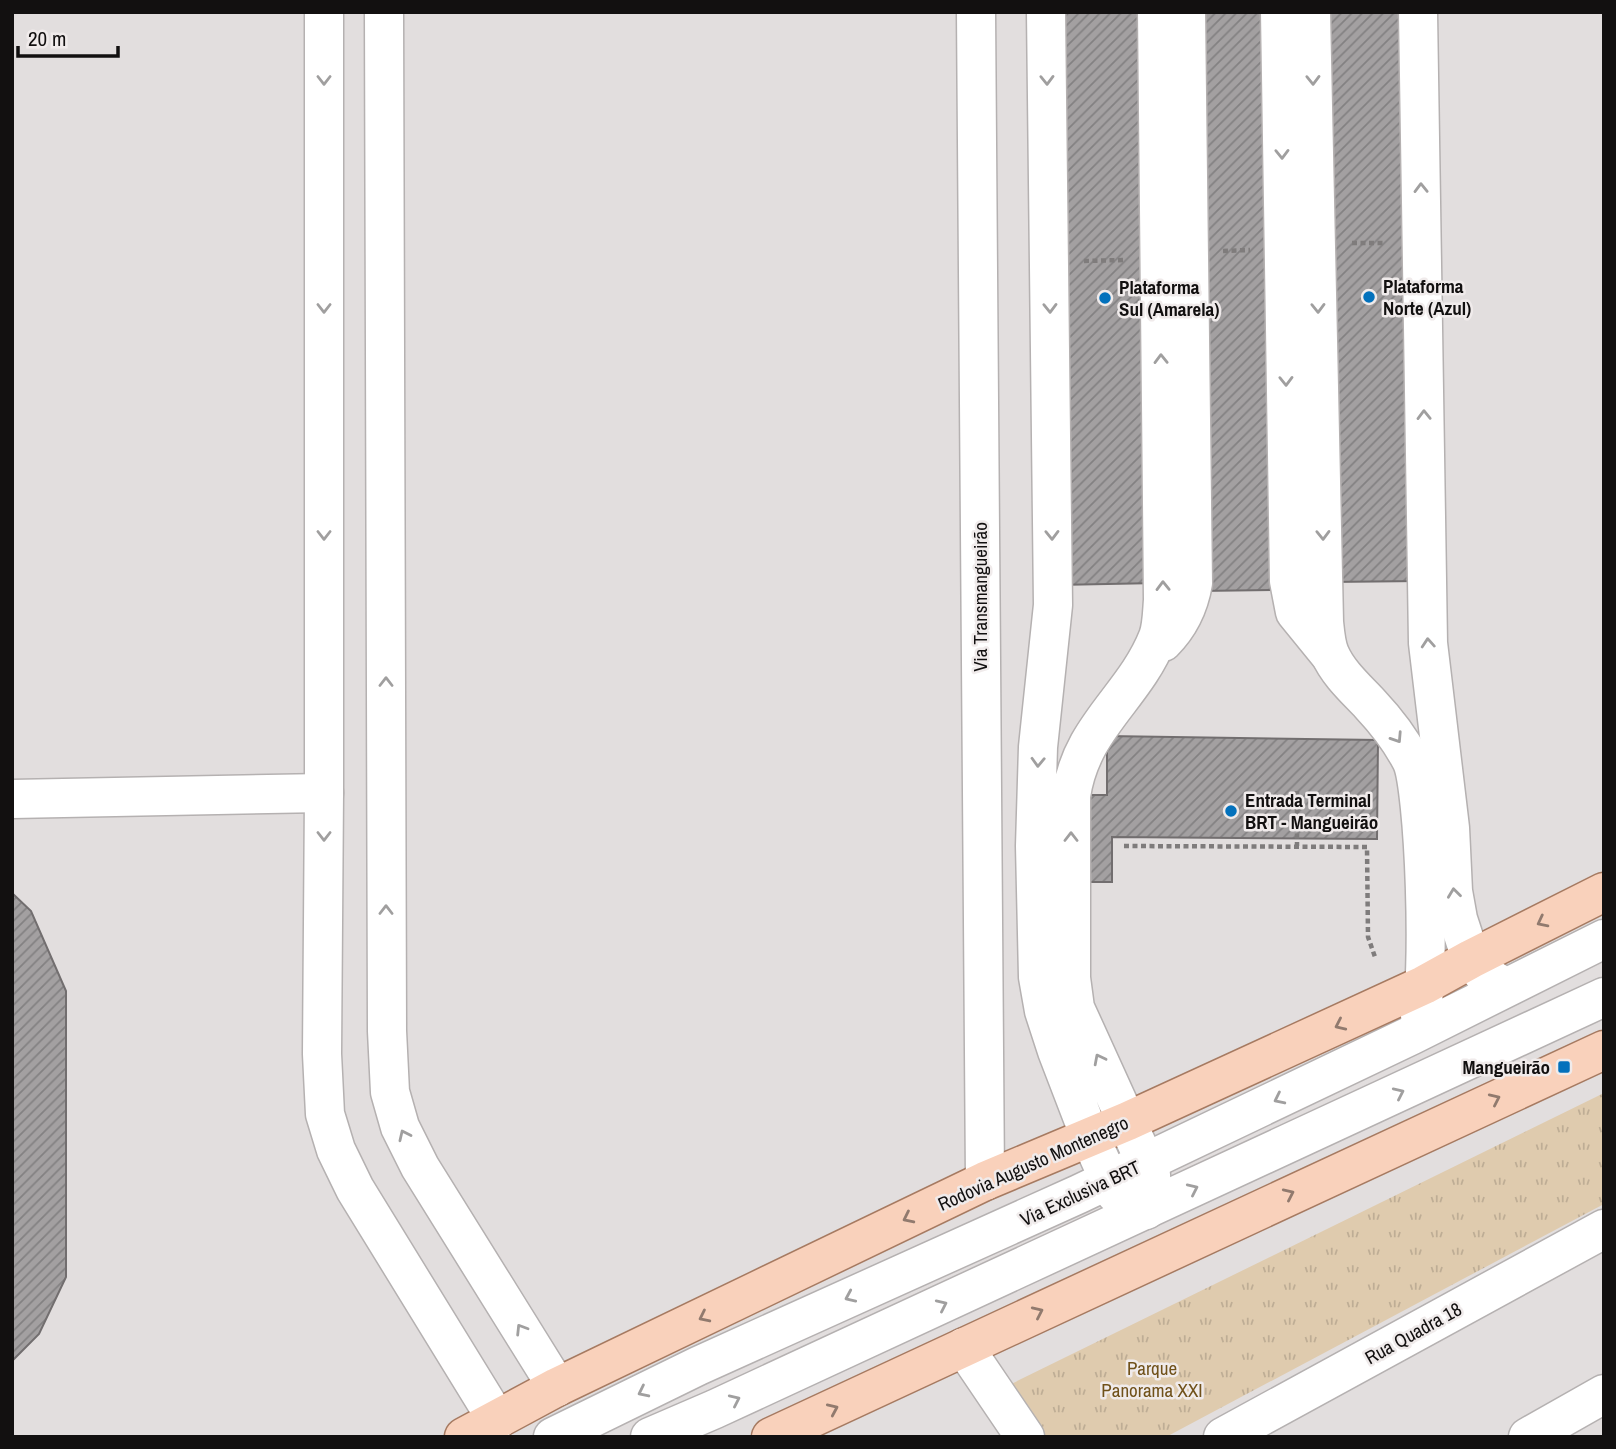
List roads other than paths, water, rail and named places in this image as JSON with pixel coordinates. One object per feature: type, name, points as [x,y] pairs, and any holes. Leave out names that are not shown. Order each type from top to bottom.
[{"type":"main road","name":"Rodovia Augusto Montenegro","points":[[464,1437],[558,1387],[985,1181],[1128,1121],[1424,985],[1604,892]]},
{"type":"main road","points":[[771,1437],[1604,1050]]},
{"type":"street","points":[[324,12],[322,1054],[325,1114],[336,1150],[355,1189],[497,1420]]},
{"type":"street","points":[[384,12],[387,1004],[390,1092],[400,1127],[420,1167],[558,1387]]},
{"type":"street","name":"Via Transmangueirão","points":[[976,12],[985,1181]]},
{"type":"street","points":[[1046,12],[1053,605],[1038,760],[1035,846],[1038,977],[1044,1011],[1057,1051],[1115,1193],[1129,1207],[1146,1210]]},
{"type":"street","points":[[1146,1210],[1152,1196],[1151,1175],[1075,1008],[1071,978],[1071,796],[1074,772],[1084,749],[1149,656],[1159,634],[1163,600],[1157,12]]},
{"type":"street","points":[[1149,656],[1173,632],[1189,605],[1193,583],[1186,12]]},
{"type":"street","points":[[1280,12],[1289,581],[1295,612],[1349,682],[1396,734],[1413,764],[1419,790],[1426,906],[1422,1011],[1412,1035]]},
{"type":"street","points":[[1311,12],[1324,622],[1332,657]]},
{"type":"street","points":[[1418,12],[1428,643],[1458,919],[1471,959],[1487,979],[1513,986]]},
{"type":"street","points":[[12,799],[324,793]]},
{"type":"street","name":"Via Exclusiva BRT","points":[[552,1437],[698,1366],[1146,1163],[1513,986],[1604,939]]},
{"type":"street","points":[[650,1437],[1604,997]]},
{"type":"street","name":"Rua Quadra 18","points":[[1223,1437],[1604,1229]]},
{"type":"street","points":[[964,1347],[1025,1437]]},
{"type":"street","points":[[1528,1437],[1604,1394]]},
{"type":"place","name":"Plataforma Norte (Azul)","points":[[1369,297]]},
{"type":"place","name":"Plataforma Sul (Amarela)","points":[[1105,298]]},
{"type":"place","name":"Entrada Terminal BRT - Mangueirão","points":[[1231,811]]},
{"type":"place","name":"Mangueirão","points":[[1564,1067]]},
{"type":"park label","name":"Parque Panorama XXI","points":[[1152,1379]]}]
